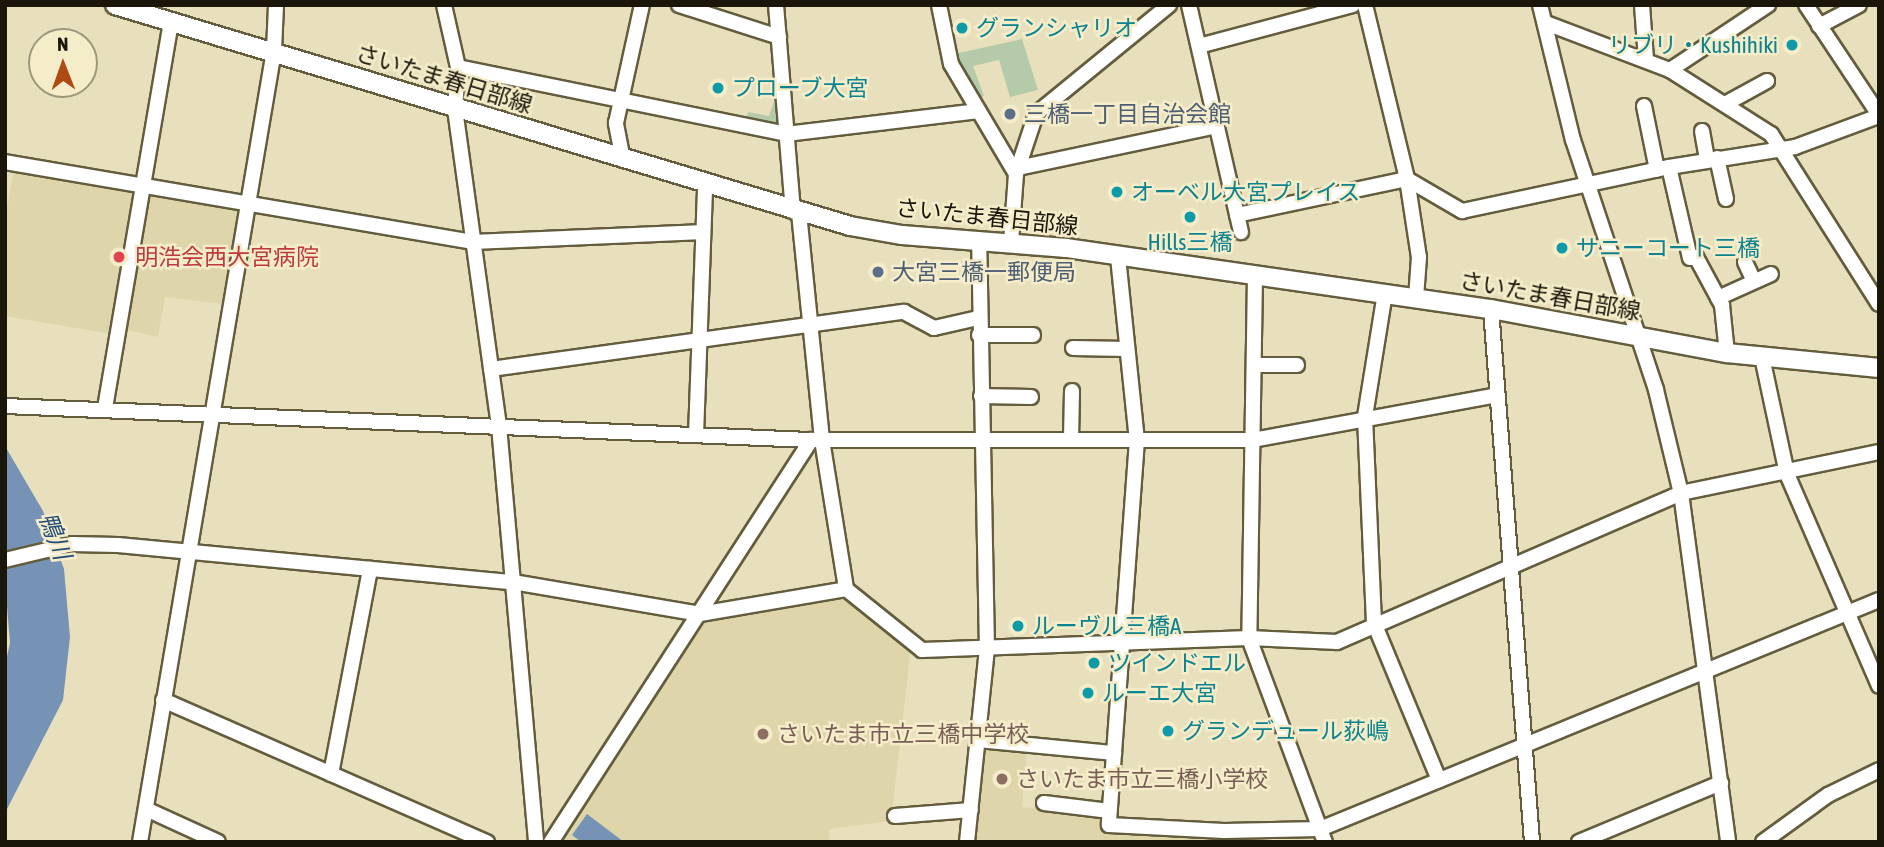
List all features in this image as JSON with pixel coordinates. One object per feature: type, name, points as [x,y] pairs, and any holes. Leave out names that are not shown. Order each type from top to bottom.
[{"type":"main road","name":"さいたま春日部線","points":[[115,5],[274,51],[454,109],[796,212],[902,235],[1010,242],[1385,293],[1491,309],[1727,353],[1879,368]]},
{"type":"street","points":[[140,842],[186,551],[274,51],[276,5]]},
{"type":"street","points":[[444,5],[458,67],[454,109],[499,426],[536,842]]},
{"type":"street","points":[[624,160],[616,123],[642,5]]},
{"type":"street","points":[[679,5],[779,37]]},
{"type":"street","points":[[776,5],[786,135],[810,327],[817,440],[846,589],[922,650],[1249,638],[1337,642],[1374,623],[1681,493],[1787,474],[1879,452]]},
{"type":"street","points":[[939,5],[951,64],[1017,171]]},
{"type":"street","points":[[1010,242],[1017,171],[1036,114],[1169,5]]},
{"type":"street","points":[[1189,5],[1241,232]]},
{"type":"street","points":[[1199,46],[1353,5]]},
{"type":"street","points":[[1365,5],[1407,179],[1419,257],[1416,298]]},
{"type":"street","points":[[1540,5],[1587,185],[1638,336],[1681,493],[1728,842]]},
{"type":"street","points":[[1642,5],[1646,59]]},
{"type":"street","points":[[1670,70],[1768,5]]},
{"type":"street","points":[[1237,215],[1407,179],[1462,211],[1712,159],[1784,148],[1879,115],[1806,5]]},
{"type":"street","points":[[1819,26],[1858,5]]},
{"type":"street","points":[[105,408],[171,22]]},
{"type":"street","points":[[1546,23],[1670,70],[1771,134],[1784,148],[1879,304]]},
{"type":"street","points":[[458,67],[786,135],[979,111]]},
{"type":"street","points":[[1725,104],[1767,81]]},
{"type":"street","points":[[1644,106],[1690,258],[1696,257],[1718,298],[1726,321],[1727,353]]},
{"type":"street","points":[[1017,171],[1217,126]]},
{"type":"street","points":[[1702,131],[1726,200]]},
{"type":"street","points":[[5,162],[474,242],[703,232]]},
{"type":"street","points":[[696,435],[705,184]]},
{"type":"street","points":[[967,842],[987,649],[978,318],[979,240]]},
{"type":"street","points":[[1118,257],[1137,440],[1109,825],[1323,835],[1439,780],[1879,600]]},
{"type":"street","points":[[1745,262],[1754,281]]},
{"type":"street","points":[[1718,298],[1771,274]]},
{"type":"street","points":[[1255,276],[1249,638],[1323,835]]},
{"type":"street","points":[[1385,293],[1365,417],[1374,623],[1439,780]]},
{"type":"street","points":[[1491,309],[1508,567],[1532,842]]},
{"type":"street","points":[[491,369],[904,312],[934,328],[978,318]]},
{"type":"street","points":[[979,335],[1033,335]]},
{"type":"street","points":[[1073,348],[1127,349]]},
{"type":"street","points":[[1762,357],[1787,474],[1879,686]]},
{"type":"street","points":[[1254,365],[1297,365]]},
{"type":"street","points":[[1071,439],[1072,391]]},
{"type":"street","points":[[981,396],[1031,397]]},
{"type":"street","points":[[5,405],[817,440],[1252,440],[1365,417],[1497,396]]},
{"type":"street","points":[[551,842],[817,440]]},
{"type":"street","points":[[5,560],[72,544],[186,551],[513,582],[701,614],[846,589]]},
{"type":"street","points":[[331,774],[370,569]]},
{"type":"street","points":[[163,700],[487,842]]},
{"type":"street","points":[[978,740],[1114,753]]},
{"type":"street","points":[[1763,842],[1828,795],[1879,770]]},
{"type":"street","points":[[1579,842],[1721,783]]},
{"type":"street","points":[[1044,803],[1110,811]]},
{"type":"street","points":[[146,809],[218,842]]},
{"type":"street","points":[[895,816],[971,810]]},
{"type":"shaded area","name":"明浩会西大宮病院","points":[[14,170],[242,209],[224,304],[165,297],[158,337],[114,327],[112,334],[5,316],[5,218]]},
{"type":"shaded area","name":"さいたま市立三橋中学校","points":[[850,599],[911,647],[891,821],[829,829],[830,842],[555,842],[697,624],[711,616]]},
{"type":"shaded area","name":"さいたま市立三橋小学校","points":[[989,746],[1027,749],[1022,807],[1104,814],[1103,827],[1251,835],[1252,842],[972,842],[983,750]]},
{"type":"green space","points":[[1022,39],[1038,90],[1010,97],[999,60],[973,66],[984,96],[979,99],[954,54]]},
{"type":"green space","points":[[779,86],[782,130],[746,123],[748,112],[769,116]]},
{"type":"water","points":[[5,446],[43,511],[64,569],[70,637],[63,700],[5,813],[5,665],[10,643],[5,582]]},
{"type":"water","points":[[587,814],[624,842],[581,842],[572,835]]},
{"type":"place","name":"グランシャリオ","points":[[962,28]]},
{"type":"place","name":"リブリ・Kushihiki","points":[[1792,45]]},
{"type":"place","name":"プローブ大宮","points":[[718,88]]},
{"type":"place","name":"三橋一丁目自治会館","points":[[1010,114]]},
{"type":"place","name":"オーベル大宮プレイス","points":[[1117,192]]},
{"type":"place","name":"Hills三橋","points":[[1190,217]]},
{"type":"place","name":"サニーコート三橋","points":[[1562,248]]},
{"type":"place","name":"明浩会西大宮病院","points":[[119,257]]},
{"type":"place","name":"大宮三橋一郵便局","points":[[878,272]]},
{"type":"place","name":"ルーヴル三橋A","points":[[1018,626]]},
{"type":"place","name":"ツインドエル","points":[[1094,663]]},
{"type":"place","name":"ルーエ大宮","points":[[1088,693]]},
{"type":"place","name":"グランデュール荻嶋","points":[[1168,731]]},
{"type":"place","name":"さいたま市立三橋中学校","points":[[763,734]]},
{"type":"place","name":"さいたま市立三橋小学校","points":[[1002,779]]},
{"type":"water label","name":"鴨川","points":[[55,536]]}]
